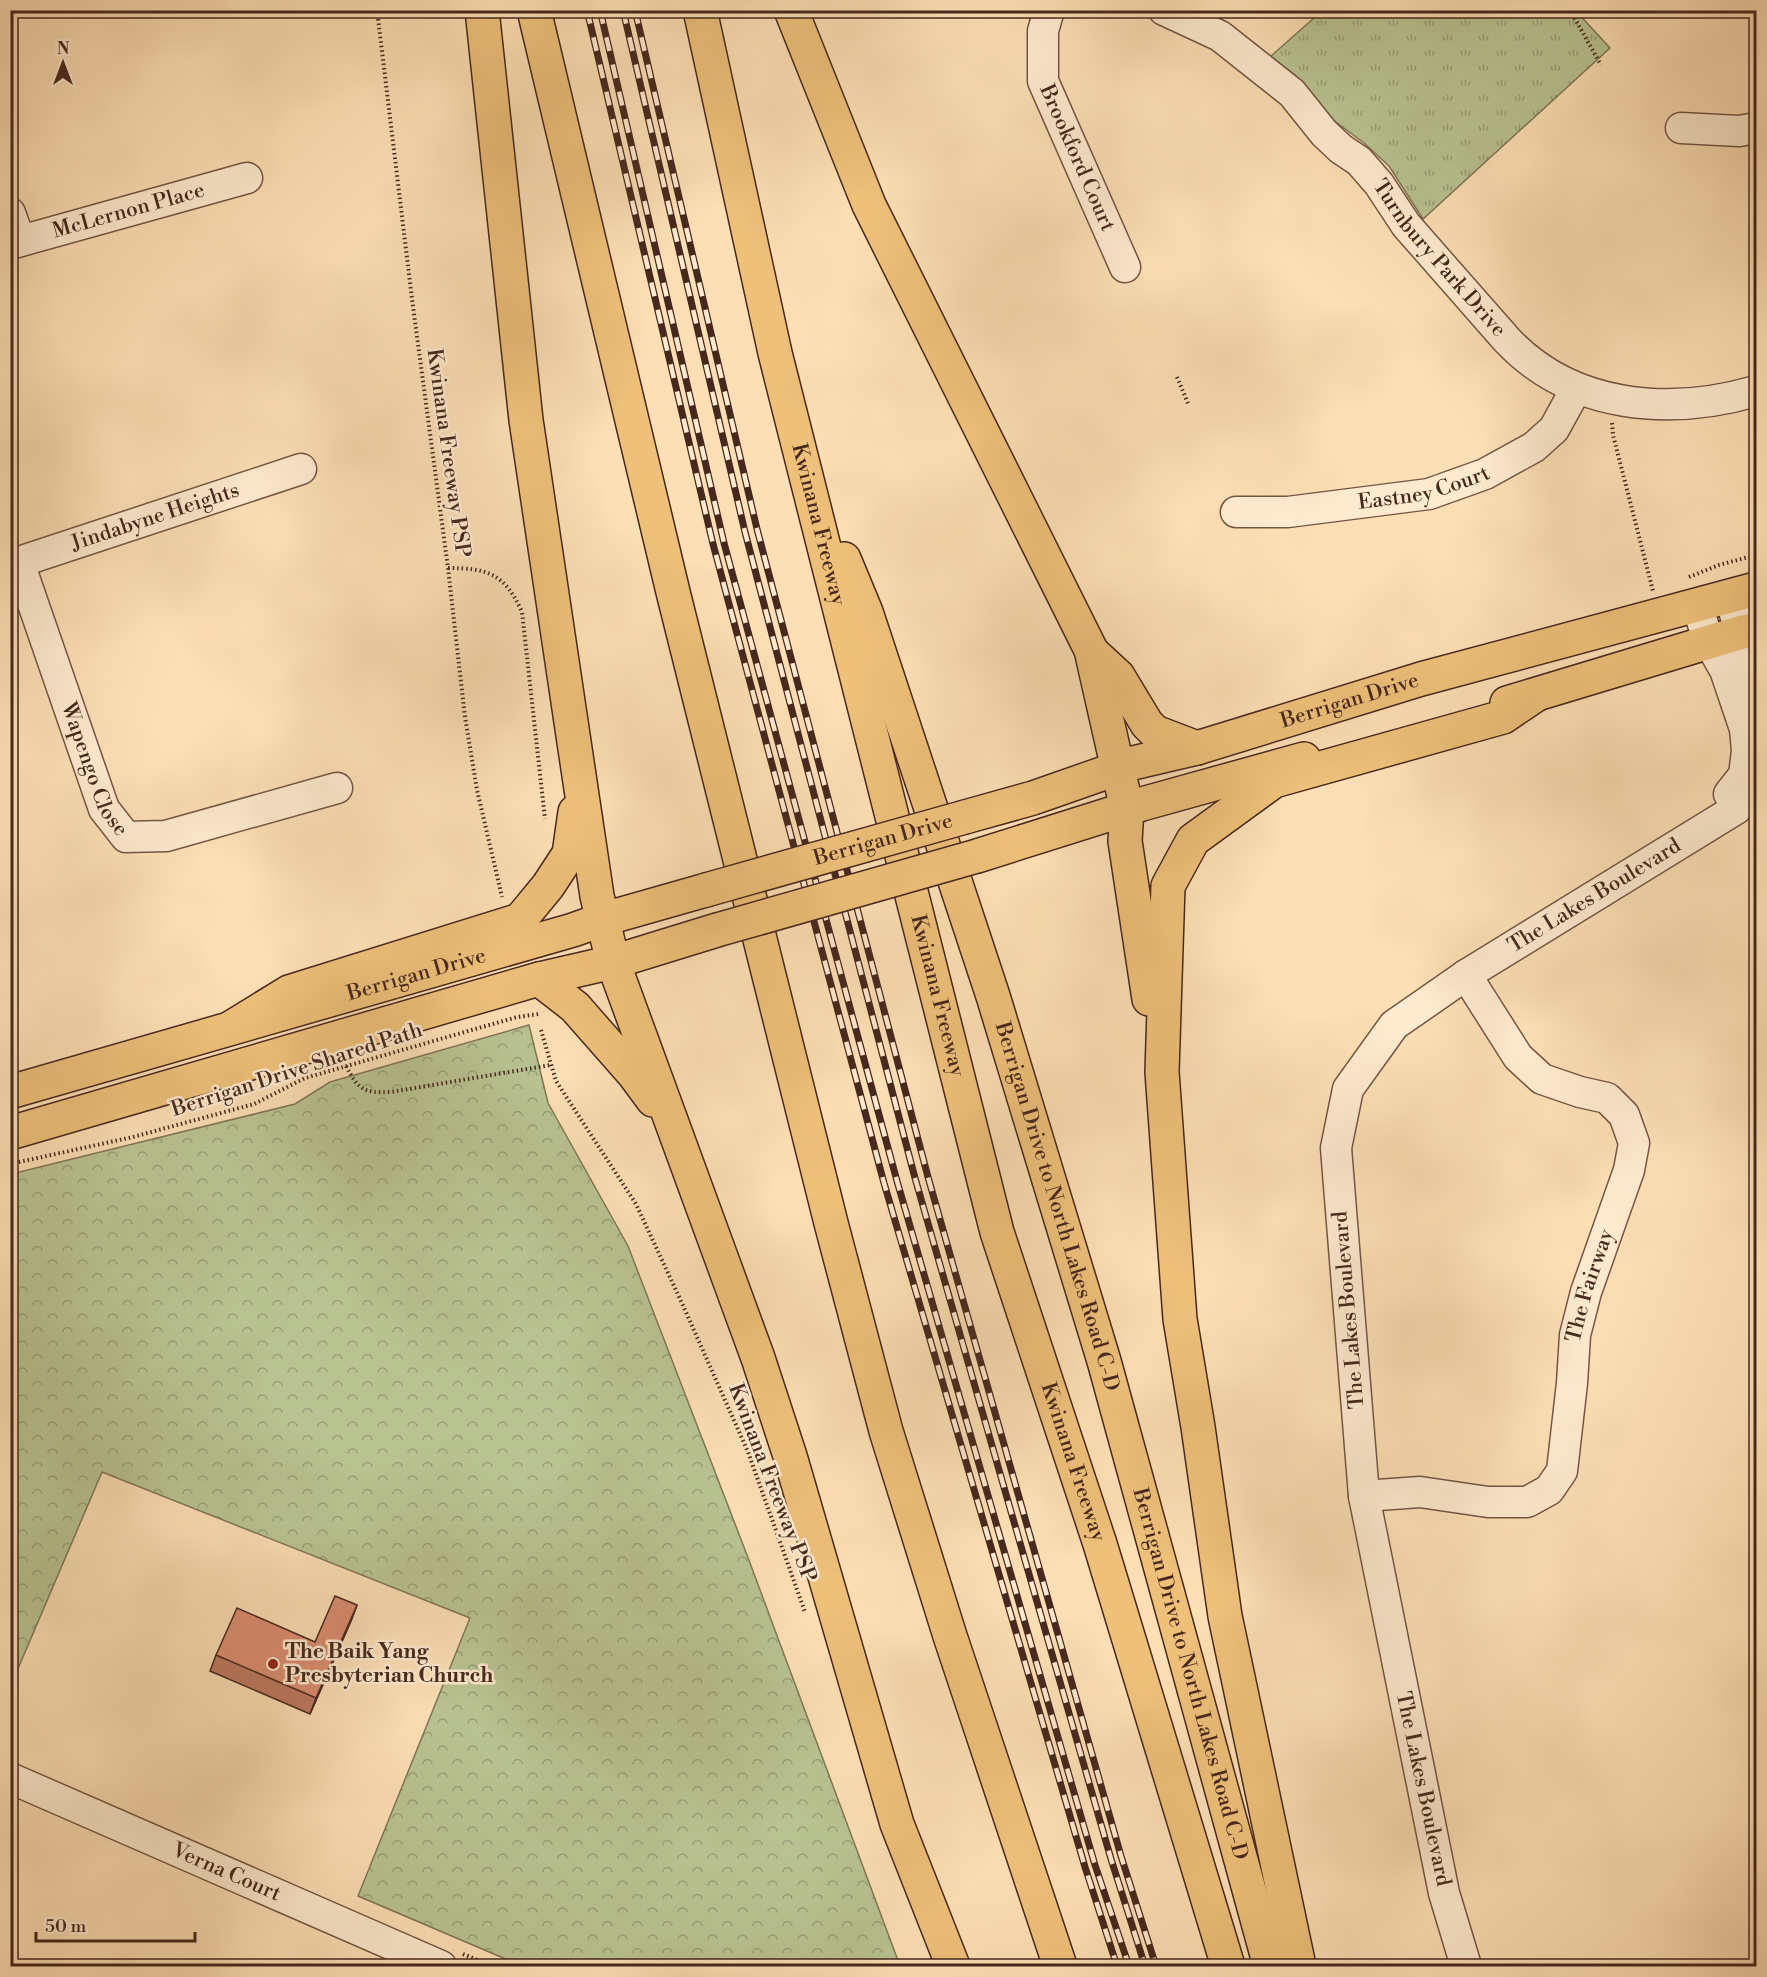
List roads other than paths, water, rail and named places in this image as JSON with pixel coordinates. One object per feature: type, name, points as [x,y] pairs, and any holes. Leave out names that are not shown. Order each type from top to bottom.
[{"type":"main road","points":[[482,10],[526,420],[597,896],[613,962],[758,1358],[790,1456],[897,1824],[953,1966]]},
{"type":"main road","points":[[534,10],[668,571],[831,1223],[886,1431],[950,1636],[1060,1966]]},
{"type":"main road","name":"Kwinana Freeway","points":[[700,10],[775,352],[997,1232],[1100,1544],[1228,1966]]},
{"type":"main road","points":[[791,10],[869,205],[1091,651],[1126,809],[1125,841],[1162,1072],[1180,1319],[1225,1616],[1299,1966]]},
{"type":"main road","name":"Berrigan Drive to North Lakes Road C-D","points":[[802,460],[866,612],[996,1007],[1104,1361],[1270,1966]]},
{"type":"main road","name":"Berrigan Drive","points":[[10,1092],[573,930],[604,919],[1033,798],[1133,763],[1197,748],[1420,679],[1743,592]]},
{"type":"main road","name":"Berrigan Drive","points":[[10,1133],[538,979],[613,962],[977,856],[1126,809],[1534,696],[1735,635]]},
{"type":"main road","points":[[1091,651],[1118,676],[1147,724],[1155,732],[1197,748]]},
{"type":"main road","points":[[1162,1072],[1168,886],[1193,840],[1274,781],[1503,717],[1534,696]]},
{"type":"main road","points":[[232,1027],[290,992],[520,920],[548,886],[569,854],[579,784]]},
{"type":"main road","points":[[538,979],[575,1007],[633,1073],[672,1125]]},
{"type":"main road","points":[[950,1636],[951,1687],[1036,1966]]},
{"type":"street","name":"Brookford Court","points":[[1050,10],[1043,31],[1043,81],[1125,267]]},
{"type":"street","name":"Turnbury Park Drive","points":[[1164,10],[1220,36],[1292,93],[1324,133],[1366,168],[1406,225],[1521,355],[1555,379],[1576,389],[1635,404],[1705,402],[1728,399],[1756,391]]},
{"type":"street","points":[[1681,128],[1739,131],[1756,128]]},
{"type":"street","name":"McLernon Place","points":[[15,242],[247,178]]},
{"type":"street","points":[[10,213],[15,242]]},
{"type":"street","name":"Eastney Court","points":[[1236,512],[1288,512],[1429,494],[1474,478],[1534,447],[1554,429],[1576,389]]},
{"type":"street","name":"Jindabyne Heights","points":[[14,564],[301,469]]},
{"type":"street","name":"Wapengo Close","points":[[14,564],[104,810],[126,837],[166,836],[337,788]]},
{"type":"street","name":"The Lakes Boulevard","points":[[1704,827],[1744,775],[1748,751],[1745,729],[1725,670],[1735,635],[1743,592]]},
{"type":"street","name":"The Lakes Boulevard","points":[[1697,606],[1735,635],[1747,655],[1756,690]]},
{"type":"street","name":"The Lakes Boulevard","points":[[1466,1966],[1444,1893],[1364,1496],[1336,1148],[1348,1089],[1394,1025],[1466,975],[1704,827],[1736,810],[1750,792],[1756,777]]},
{"type":"street","name":"The Fairway","points":[[1364,1496],[1420,1492],[1488,1502],[1527,1502],[1549,1490],[1562,1471],[1575,1335],[1586,1292],[1629,1170],[1634,1143],[1624,1115],[1607,1098],[1580,1092],[1542,1078],[1518,1057],[1466,975]]},
{"type":"street","name":"Verna Court","points":[[10,1778],[441,1966]]},
{"type":"railway","points":[[587,10],[713,544],[884,1183],[1085,1867],[1117,1966]]},
{"type":"railway","points":[[600,10],[724,543],[897,1181],[1095,1865],[1129,1966]]},
{"type":"railway","points":[[623,10],[745,532],[915,1178],[1111,1859],[1145,1966]]},
{"type":"railway","points":[[635,10],[757,529],[928,1177],[1121,1856],[1156,1966]]},
{"type":"place","name":"The Baik Yang Presbyterian Church","points":[[273,1664]]}]
